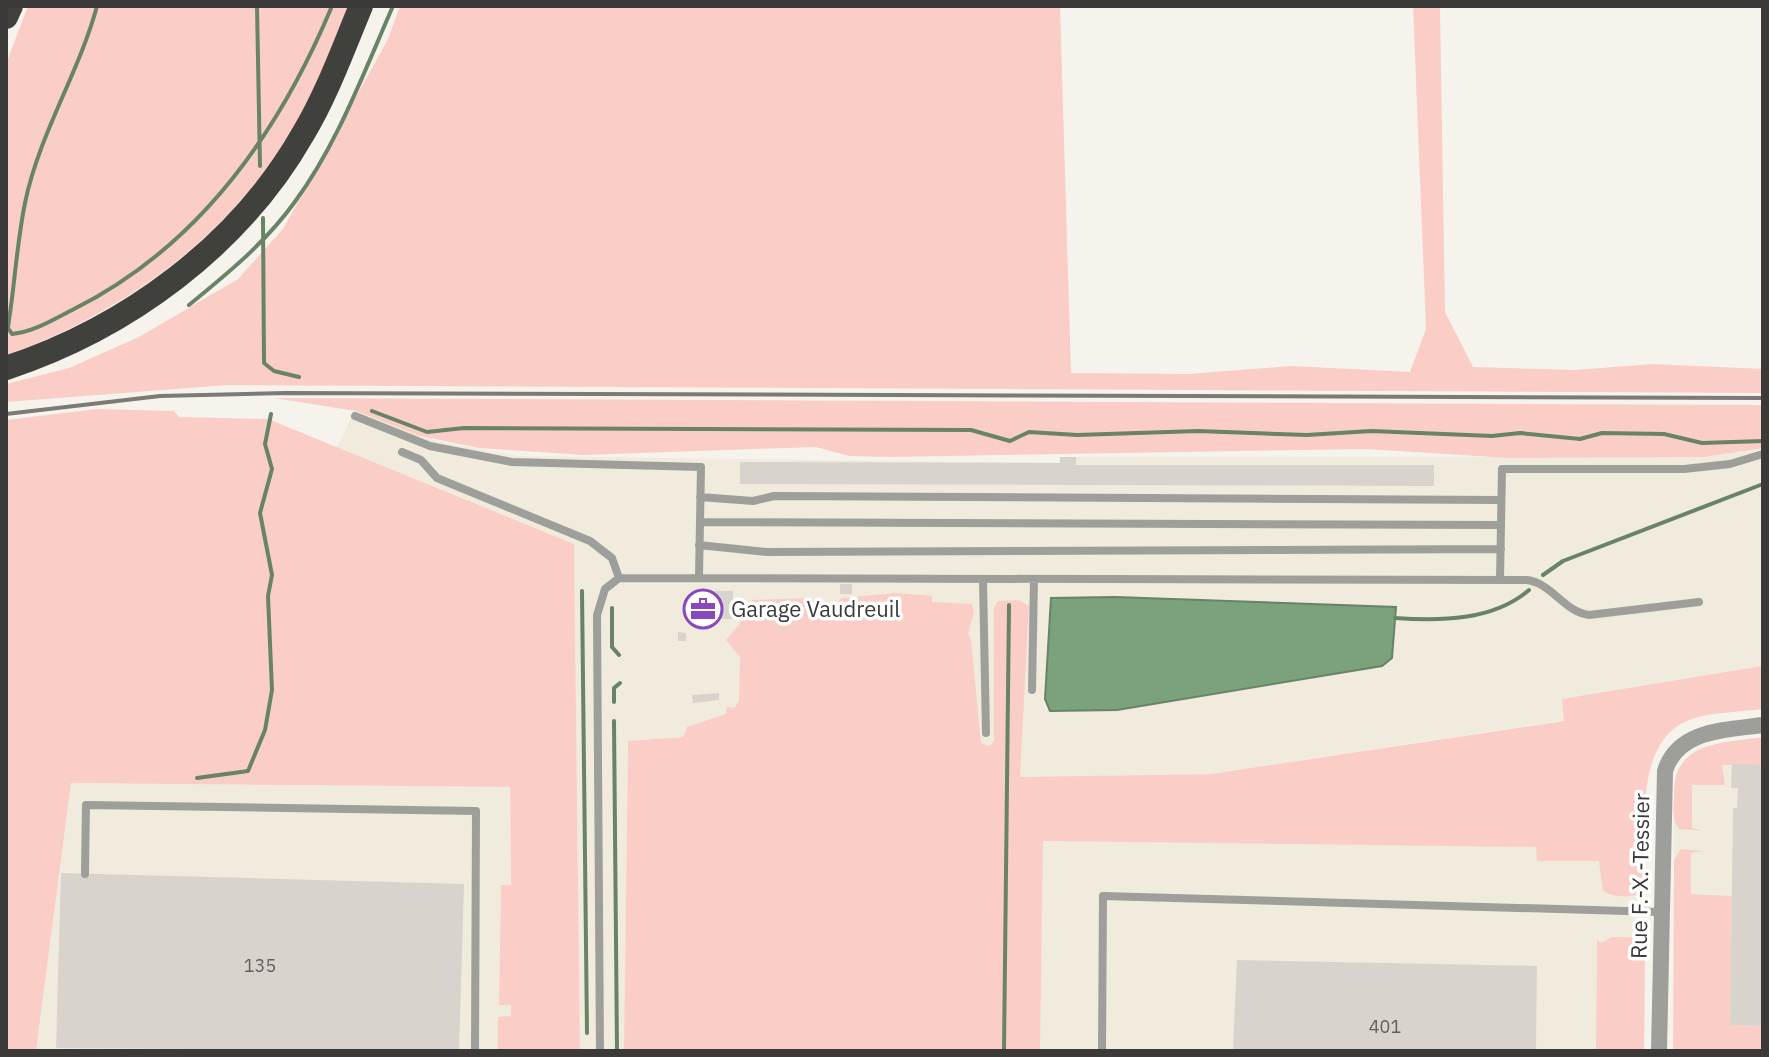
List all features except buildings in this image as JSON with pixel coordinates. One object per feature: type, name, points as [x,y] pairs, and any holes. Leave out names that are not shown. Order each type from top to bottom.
[{"type":"highway","points":[[6,17],[11,6]]},
{"type":"highway","points":[[6,368],[58,348],[121,315],[185,271],[228,232],[264,191],[303,134],[361,6]]},
{"type":"street","name":"Rue F.-X.-Tessier","points":[[1659,1051],[1663,779],[1667,763],[1677,748],[1692,738],[1763,725]]},
{"type":"lane","points":[[355,416],[430,446],[512,462],[701,467],[699,577]]},
{"type":"lane","points":[[402,452],[421,460],[437,478],[590,541],[612,558],[619,578]]},
{"type":"lane","points":[[1500,580],[1502,469],[1684,469],[1730,464],[1763,454]]},
{"type":"lane","points":[[700,497],[753,501],[774,496],[1501,500]]},
{"type":"lane","points":[[700,522],[1501,525]]},
{"type":"lane","points":[[699,545],[766,552],[1501,549]]},
{"type":"lane","points":[[600,1051],[597,615],[605,589],[619,578],[1533,580],[1575,611],[1589,615],[1699,602]]},
{"type":"lane","points":[[983,580],[986,733]]},
{"type":"lane","points":[[1032,690],[1034,580]]},
{"type":"lane","points":[[85,874],[86,805],[476,811],[475,1051]]},
{"type":"lane","points":[[1102,1051],[1103,896],[1661,912]]},
{"type":"shaded area","points":[[28,6],[350,6],[299,119],[264,172],[235,208],[167,269],[130,295],[90,318],[6,356],[6,64]]},
{"type":"shaded area","points":[[400,6],[1060,6],[1071,373],[1188,374],[1291,366],[1410,372],[1426,329],[1413,6],[1440,6],[1445,312],[1473,367],[1575,370],[1653,364],[1763,369],[1763,393],[228,385],[6,402],[6,384],[69,368],[139,337],[238,279],[283,229],[388,39]]},
{"type":"shaded area","points":[[274,398],[1763,405],[1763,448],[1704,457],[1509,458],[1366,449],[889,457],[849,456],[816,447],[584,455],[479,448],[420,436],[356,411]]},
{"type":"shaded area","points":[[97,409],[174,411],[179,417],[268,419],[574,544],[580,1051],[498,1051],[498,1017],[511,1016],[511,1005],[499,1005],[501,885],[511,885],[510,787],[71,783],[36,1051],[6,1051],[6,420]]},
{"type":"shaded area","points":[[354,411],[440,442],[518,456],[1059,463],[1060,457],[1704,457],[1763,448],[1763,690],[1211,774],[861,780],[694,736],[628,741],[624,1051],[580,1051],[574,544],[337,448]]},
{"type":"shaded area","points":[[896,593],[932,596],[932,602],[972,604],[974,612],[968,634],[981,743],[989,746],[994,741],[994,608],[998,601],[1019,600],[1029,606],[1020,777],[1211,774],[1564,721],[1562,699],[1763,666],[1763,709],[1695,718],[1674,729],[1660,746],[1651,767],[1646,792],[1646,892],[1641,894],[1624,896],[1603,891],[1599,861],[1537,861],[1536,847],[1043,841],[1040,1051],[624,1051],[628,741],[683,737],[687,727],[726,714],[727,707],[734,708],[739,701],[740,657],[726,640],[740,624],[744,604],[752,600],[808,598],[830,608],[842,598]]},
{"type":"shaded area","points":[[1115,597],[1396,607],[1392,658],[1382,666],[1117,710],[1050,711],[1045,699],[1051,598]]},
{"type":"shaded area","points":[[1763,737],[1763,1051],[1674,1051],[1674,787],[1678,768],[1698,748]]},
{"type":"shaded area","points":[[1763,737],[1763,765],[1722,765],[1725,785],[1692,785],[1692,828],[1703,831],[1679,829],[1674,817],[1674,793],[1676,776],[1682,763],[1704,748]]},
{"type":"shaded area","points":[[71,783],[510,787],[511,1051],[36,1051]]},
{"type":"shaded area","points":[[1647,826],[1644,1051],[1030,1051],[1033,831]]},
{"type":"shaded area","points":[[1681,849],[1703,851],[1691,853],[1691,894],[1732,896],[1730,1025],[1763,1026],[1763,1051],[1673,1051],[1674,860]]},
{"type":"shaded area","points":[[1612,937],[1634,937],[1645,943],[1644,1051],[1596,1051],[1597,940],[1601,943]]},
{"type":"waterway","points":[[97,6],[31,177],[8,328],[12,334],[44,324],[119,283],[160,253],[197,219],[230,182],[260,141],[287,98],[332,6]]},
{"type":"waterway","points":[[257,6],[260,166]]},
{"type":"waterway","points":[[189,305],[258,245],[294,203],[324,157],[349,108],[393,6]]},
{"type":"waterway","points":[[263,218],[264,363],[274,371],[299,377]]},
{"type":"waterway","points":[[372,411],[427,432],[464,428],[971,430],[1010,441]]},
{"type":"waterway","points":[[197,778],[248,771],[265,730],[272,690],[268,596],[272,575],[260,513],[272,469],[265,444],[271,414]]},
{"type":"waterway","points":[[1010,441],[1029,432],[1077,435],[1198,431],[1307,435],[1371,431],[1492,436],[1520,433],[1580,439],[1602,433],[1664,434],[1702,443],[1763,441]]},
{"type":"waterway","points":[[1543,575],[1563,561],[1763,484]]},
{"type":"waterway","points":[[1395,618],[1465,617],[1499,608],[1529,590]]},
{"type":"waterway","points":[[582,591],[587,1033]]},
{"type":"waterway","points":[[1004,1051],[1009,605]]},
{"type":"waterway","points":[[612,608],[612,647],[619,655]]},
{"type":"waterway","points":[[614,702],[614,688],[620,683]]},
{"type":"waterway","points":[[614,721],[617,1051]]},
{"type":"railway","points":[[6,414],[160,396],[285,393],[1763,398]]},
{"type":"place","name":"Garage Vaudreuil","points":[[703,609]]}]
